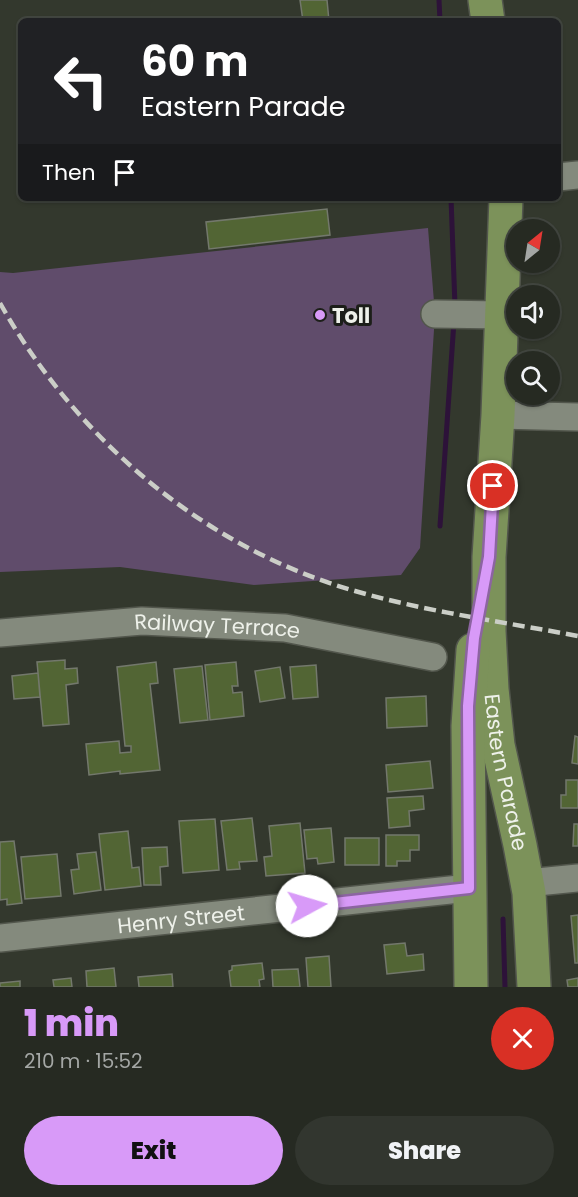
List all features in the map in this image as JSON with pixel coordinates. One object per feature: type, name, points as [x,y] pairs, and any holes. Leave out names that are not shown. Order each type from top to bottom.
[{"type":"main road","points":[[485,0],[488,18]]},
{"type":"main road","name":"Eastern Parade","points":[[506,201],[490,314],[498,415],[489,557],[492,689],[500,756],[527,883],[534,987]]},
{"type":"main road","name":"Eastern Parade","points":[[471,987],[468,706],[471,667],[489,557]]},
{"type":"main road","points":[[468,820],[483,763],[489,758],[500,756]]},
{"type":"street","points":[[561,177],[578,175]]},
{"type":"street","points":[[435,314],[490,314]]},
{"type":"street","points":[[498,415],[578,417]]},
{"type":"street","name":"Railway Terrace","points":[[0,633],[142,621],[285,628],[433,657]]},
{"type":"street","points":[[527,883],[578,878]]},
{"type":"street","name":"Henry Street","points":[[0,938],[469,888]]},
{"type":"shaded area","points":[[428,228],[435,314],[420,548],[401,575],[254,585],[120,567],[0,572],[0,272],[13,273]]},
{"type":"building","points":[[300,0],[327,0],[329,18],[303,18]]},
{"type":"building","points":[[327,209],[330,235],[209,249],[206,222]]},
{"type":"building","points":[[65,660],[65,669],[77,668],[78,683],[66,685],[69,724],[43,726],[37,662]]},
{"type":"building","points":[[156,662],[158,683],[150,684],[160,770],[120,774],[120,771],[89,775],[86,744],[119,741],[120,753],[131,752],[131,746],[125,746],[117,667]]},
{"type":"building","points":[[236,662],[238,686],[232,686],[233,693],[242,692],[244,716],[210,720],[205,665]]},
{"type":"building","points":[[316,665],[318,697],[293,699],[290,667]]},
{"type":"building","points":[[202,666],[208,720],[180,723],[174,669]]},
{"type":"building","points":[[280,667],[285,698],[260,702],[255,671]]},
{"type":"building","points":[[38,673],[40,697],[14,699],[12,676]]},
{"type":"building","points":[[426,696],[427,726],[387,728],[386,698]]},
{"type":"building","points":[[575,736],[578,737],[578,764],[572,763]]},
{"type":"building","points":[[430,761],[433,788],[388,792],[386,765]]},
{"type":"building","points":[[566,780],[578,780],[578,808],[561,808],[561,795],[566,795]]},
{"type":"building","points":[[423,796],[424,809],[409,811],[410,826],[389,828],[387,798]]},
{"type":"building","points":[[252,818],[257,861],[239,862],[240,869],[227,870],[221,821]]},
{"type":"building","points":[[215,819],[219,870],[183,873],[179,821]]},
{"type":"building","points":[[300,823],[305,873],[266,876],[264,857],[272,856],[269,826]]},
{"type":"building","points":[[574,824],[578,824],[578,846],[573,846]]},
{"type":"building","points":[[331,828],[334,862],[318,864],[317,858],[307,859],[304,830]]},
{"type":"building","points":[[128,831],[132,868],[139,867],[141,886],[105,890],[99,834]]},
{"type":"building","points":[[386,835],[419,835],[419,850],[410,850],[410,861],[397,861],[397,866],[386,866]]},
{"type":"building","points":[[345,838],[379,838],[379,865],[345,865]]},
{"type":"building","points":[[14,841],[22,903],[7,905],[7,899],[0,900],[0,842]]},
{"type":"building","points":[[167,847],[168,866],[160,867],[161,885],[144,885],[142,848]]},
{"type":"building","points":[[96,852],[101,890],[74,894],[71,870],[79,869],[77,854]]},
{"type":"building","points":[[57,854],[61,896],[25,899],[21,857]]},
{"type":"building","points":[[578,915],[578,963],[575,963],[571,916]]},
{"type":"building","points":[[405,943],[407,956],[423,954],[424,970],[387,974],[384,945]]},
{"type":"building","points":[[329,956],[331,987],[308,987],[306,958]]},
{"type":"building","points":[[262,963],[264,979],[259,980],[260,987],[231,987],[229,971],[232,970],[232,966]]},
{"type":"building","points":[[114,968],[116,987],[87,987],[86,971]]},
{"type":"building","points":[[298,969],[300,987],[273,987],[272,970]]},
{"type":"building","points":[[172,974],[173,987],[139,987],[138,977]]},
{"type":"building","points":[[71,978],[72,987],[54,987],[53,980]]},
{"type":"building","points":[[578,978],[578,987],[568,987],[567,980]]},
{"type":"building","points":[[20,981],[20,987],[0,987],[0,983]]},
{"type":"waterway","points":[[439,0],[440,18]]},
{"type":"waterway","points":[[451,201],[455,306]]},
{"type":"waterway","points":[[440,526],[454,321]]},
{"type":"waterway","points":[[503,919],[505,987]]},
{"type":"railway","points":[[0,303],[31,353],[66,399],[106,443],[149,482],[196,517],[247,547],[300,572],[355,591],[438,611],[578,636]]},
{"type":"place","name":"Toll","points":[[320,315]]},
{"type":"route","points":[[307,906],[469,888],[468,706],[474,638],[489,557],[493,486]]}]
